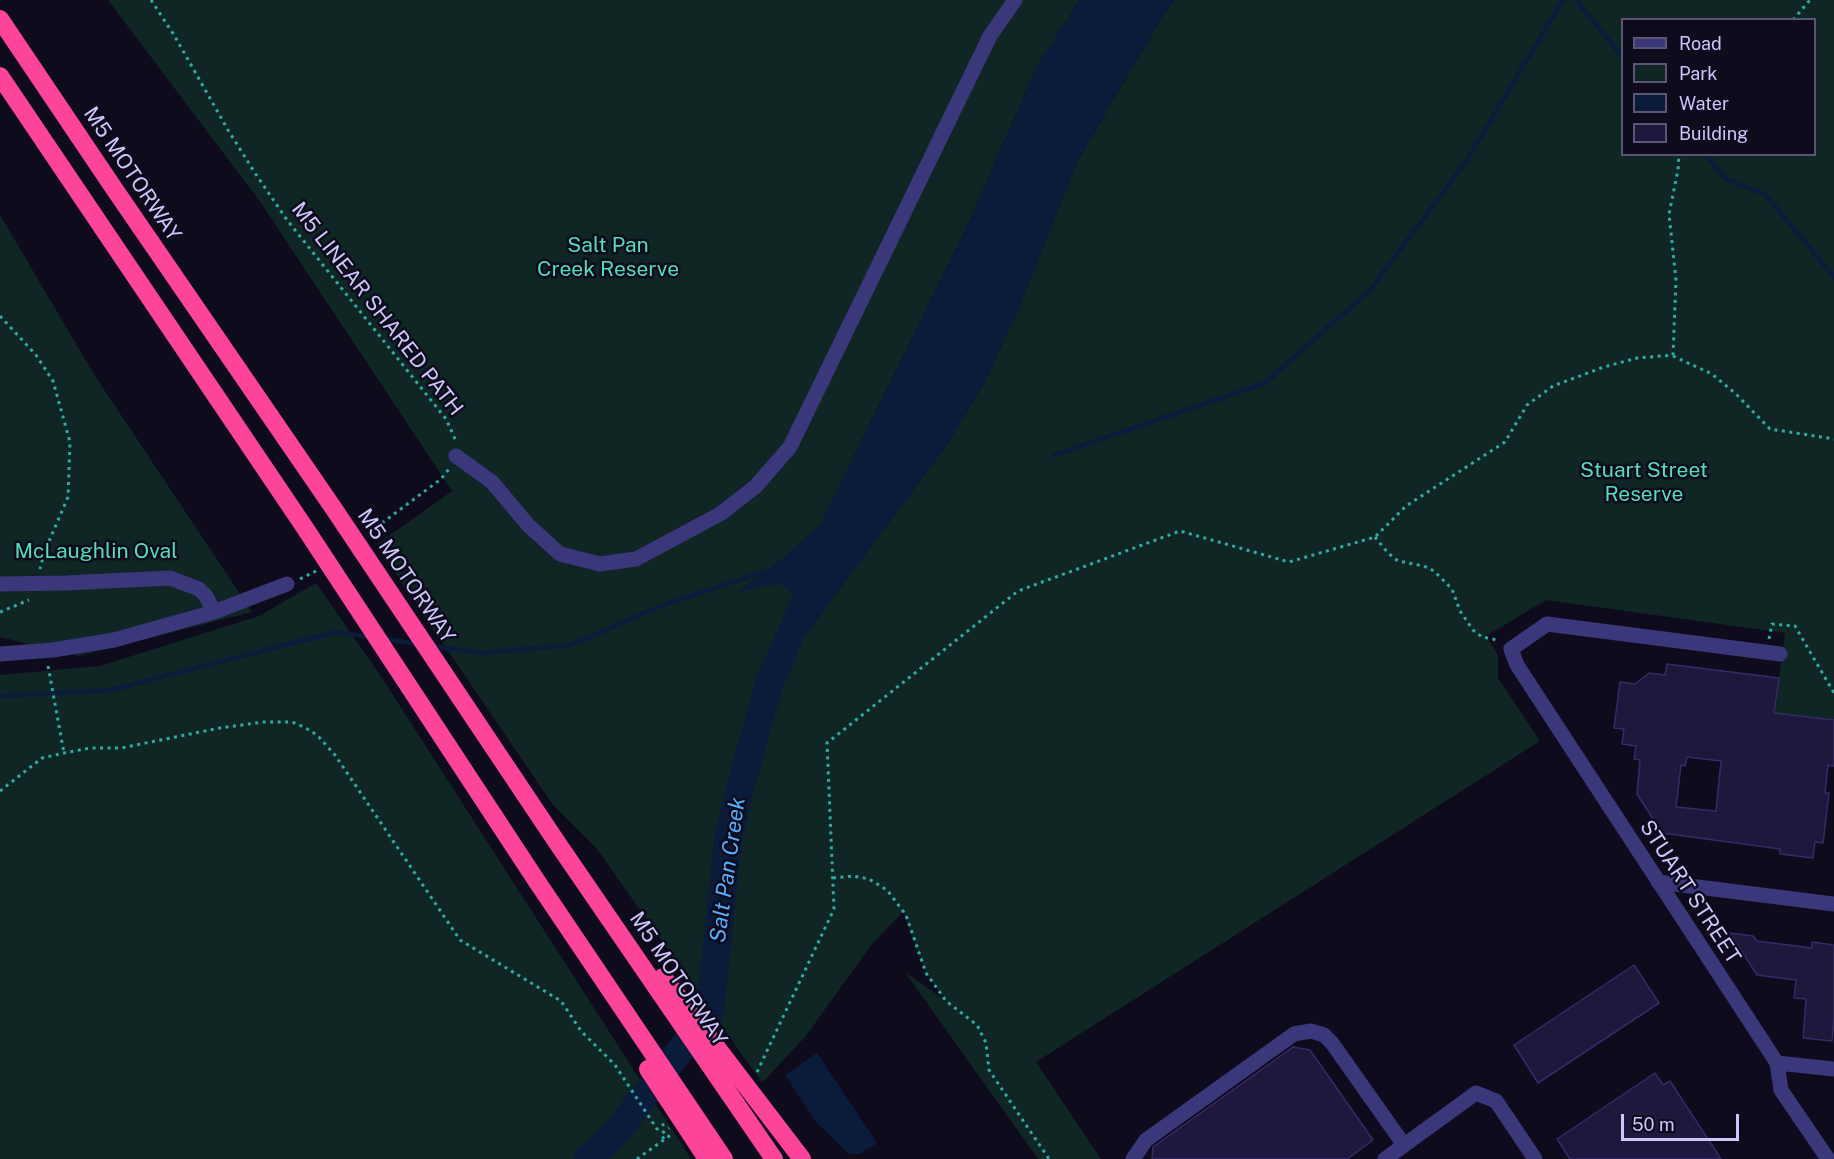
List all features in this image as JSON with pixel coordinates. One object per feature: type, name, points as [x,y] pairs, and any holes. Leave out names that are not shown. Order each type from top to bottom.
[{"type":"highway","name":"M5 MOTORWAY","points":[[0,19],[774,1159]]},
{"type":"highway","points":[[0,76],[305,528],[536,880],[724,1159]]},
{"type":"highway","points":[[556,841],[720,1050],[801,1158]]},
{"type":"highway","points":[[536,880],[548,912],[707,1159]]},
{"type":"street","points":[[456,456],[492,482],[528,525],[560,554],[600,564],[636,559],[720,513],[755,488],[790,447],[990,36],[1015,0]]},
{"type":"street","points":[[0,584],[170,578],[199,589],[206,596],[214,612]]},
{"type":"street","points":[[0,654],[53,650],[114,640],[214,612],[287,584]]},
{"type":"street","points":[[1511,649],[1547,624],[1773,653]]},
{"type":"street","name":"STUART STREET","points":[[1511,649],[1517,665],[1777,1063],[1781,1090],[1828,1159]]},
{"type":"street","points":[[1658,882],[1834,904]]},
{"type":"street","points":[[1133,1159],[1146,1140],[1294,1034],[1311,1031],[1324,1035],[1332,1043],[1404,1145]]},
{"type":"street","points":[[1777,1063],[1834,1069]]},
{"type":"street","points":[[1384,1159],[1476,1093],[1496,1101],[1535,1159]]},
{"type":"path","name":"M5 LINEAR SHARED PATH","points":[[151,0],[174,35],[228,130],[287,219],[446,419],[456,439],[458,448],[456,456]]},
{"type":"path","points":[[1795,18],[1810,0]]},
{"type":"path","points":[[1673,356],[1676,280],[1669,214],[1679,156]]},
{"type":"path","points":[[0,316],[36,355],[53,381],[70,442],[68,496],[44,553],[31,598],[0,612]]},
{"type":"path","points":[[758,1072],[834,909],[827,743],[1018,591],[1180,531],[1289,562],[1375,537],[1406,507],[1505,442],[1527,405],[1553,386],[1604,367],[1637,358],[1673,356],[1712,374],[1736,394],[1770,429],[1834,439]]},
{"type":"path","points":[[367,534],[441,479],[453,465],[456,456]]},
{"type":"path","points":[[1375,537],[1398,561],[1424,566],[1434,571],[1452,589],[1460,611],[1473,630],[1482,638],[1494,639],[1511,649]]},
{"type":"path","points":[[287,584],[310,575],[319,568]]},
{"type":"path","points":[[1773,653],[1772,624],[1795,626],[1834,693]]},
{"type":"path","points":[[48,665],[64,753]]},
{"type":"path","points":[[0,791],[42,758],[64,753],[90,748],[121,748],[220,728],[264,722],[292,722],[304,727],[317,735],[334,755],[460,940],[561,1001],[581,1031],[615,1065],[657,1129],[665,1122],[669,1124],[669,1128],[661,1134],[664,1139]]},
{"type":"path","points":[[833,878],[853,876],[869,879],[887,890],[906,915],[926,973],[946,1001],[977,1025],[986,1043],[989,1070],[1049,1159]]},
{"type":"path","points":[[637,1159],[674,1132]]},
{"type":"green space","points":[[108,0],[1080,0],[1037,66],[969,222],[820,525],[780,561],[739,591],[780,583],[807,603],[805,635],[946,446],[986,380],[1020,305],[1077,162],[1163,15],[1175,0],[1834,0],[1834,720],[1774,713],[1785,633],[1546,600],[1486,636],[1498,655],[1498,678],[1540,741],[1036,1062],[1101,1159],[1038,1159],[905,972],[945,1000],[926,973],[903,912],[872,944],[805,1037],[762,1083],[597,849],[553,805],[376,545],[452,491],[261,203]]},
{"type":"green space","name":"McLaughlin Oval","points":[[0,215],[95,376],[252,612],[79,656],[0,637]]},
{"type":"green space","points":[[316,583],[382,678],[691,1159],[0,1159],[0,675],[100,666],[259,616]]},
{"type":"water","points":[[1080,0],[1175,0],[1163,15],[1077,162],[1020,305],[986,380],[946,446],[805,636],[807,603],[780,583],[738,592],[780,561],[820,525],[969,222],[1037,66]]},
{"type":"water","points":[[817,1053],[877,1143],[860,1154],[849,1154],[816,1122],[785,1075]]},
{"type":"building","points":[[1667,664],[1779,678],[1774,713],[1834,720],[1834,766],[1828,765],[1825,793],[1829,793],[1823,843],[1815,842],[1813,858],[1780,854],[1780,849],[1662,833],[1637,794],[1640,760],[1634,759],[1636,746],[1622,744],[1624,729],[1614,728],[1620,682],[1635,684],[1649,673],[1665,675]],"holes":[[[1687,757],[1721,761],[1716,811],[1676,807],[1681,765],[1685,766]]]},
{"type":"building","points":[[1730,933],[1753,936],[1757,941],[1812,948],[1812,942],[1834,945],[1832,1041],[1803,1038],[1806,999],[1794,998],[1796,980],[1757,975]]},
{"type":"building","points":[[1634,965],[1659,1003],[1538,1083],[1514,1045]]},
{"type":"building","points":[[1293,1047],[1310,1050],[1373,1140],[1347,1159],[1152,1159],[1153,1147]]},
{"type":"building","points":[[1655,1073],[1663,1085],[1670,1081],[1721,1159],[1570,1159],[1557,1139]]},
{"type":"waterway","points":[[1055,455],[1265,383],[1369,291],[1467,160],[1563,0]]},
{"type":"waterway","points":[[1576,0],[1621,55]]},
{"type":"waterway","points":[[1707,156],[1726,179],[1765,194],[1834,277]]},
{"type":"waterway","name":"Salt Pan Creek","points":[[587,1159],[614,1135],[710,1012],[728,839],[738,796],[769,684],[820,566]]},
{"type":"waterway","points":[[432,646],[482,653],[571,645],[663,605],[769,570]]},
{"type":"waterway","points":[[0,696],[111,690],[336,632],[370,637]]},
{"type":"waterway","points":[[385,639],[418,644]]},
{"type":"park label","name":"Salt Pan Creek Reserve","points":[[608,258]]},
{"type":"park label","name":"Stuart Street Reserve","points":[[1644,483]]}]
